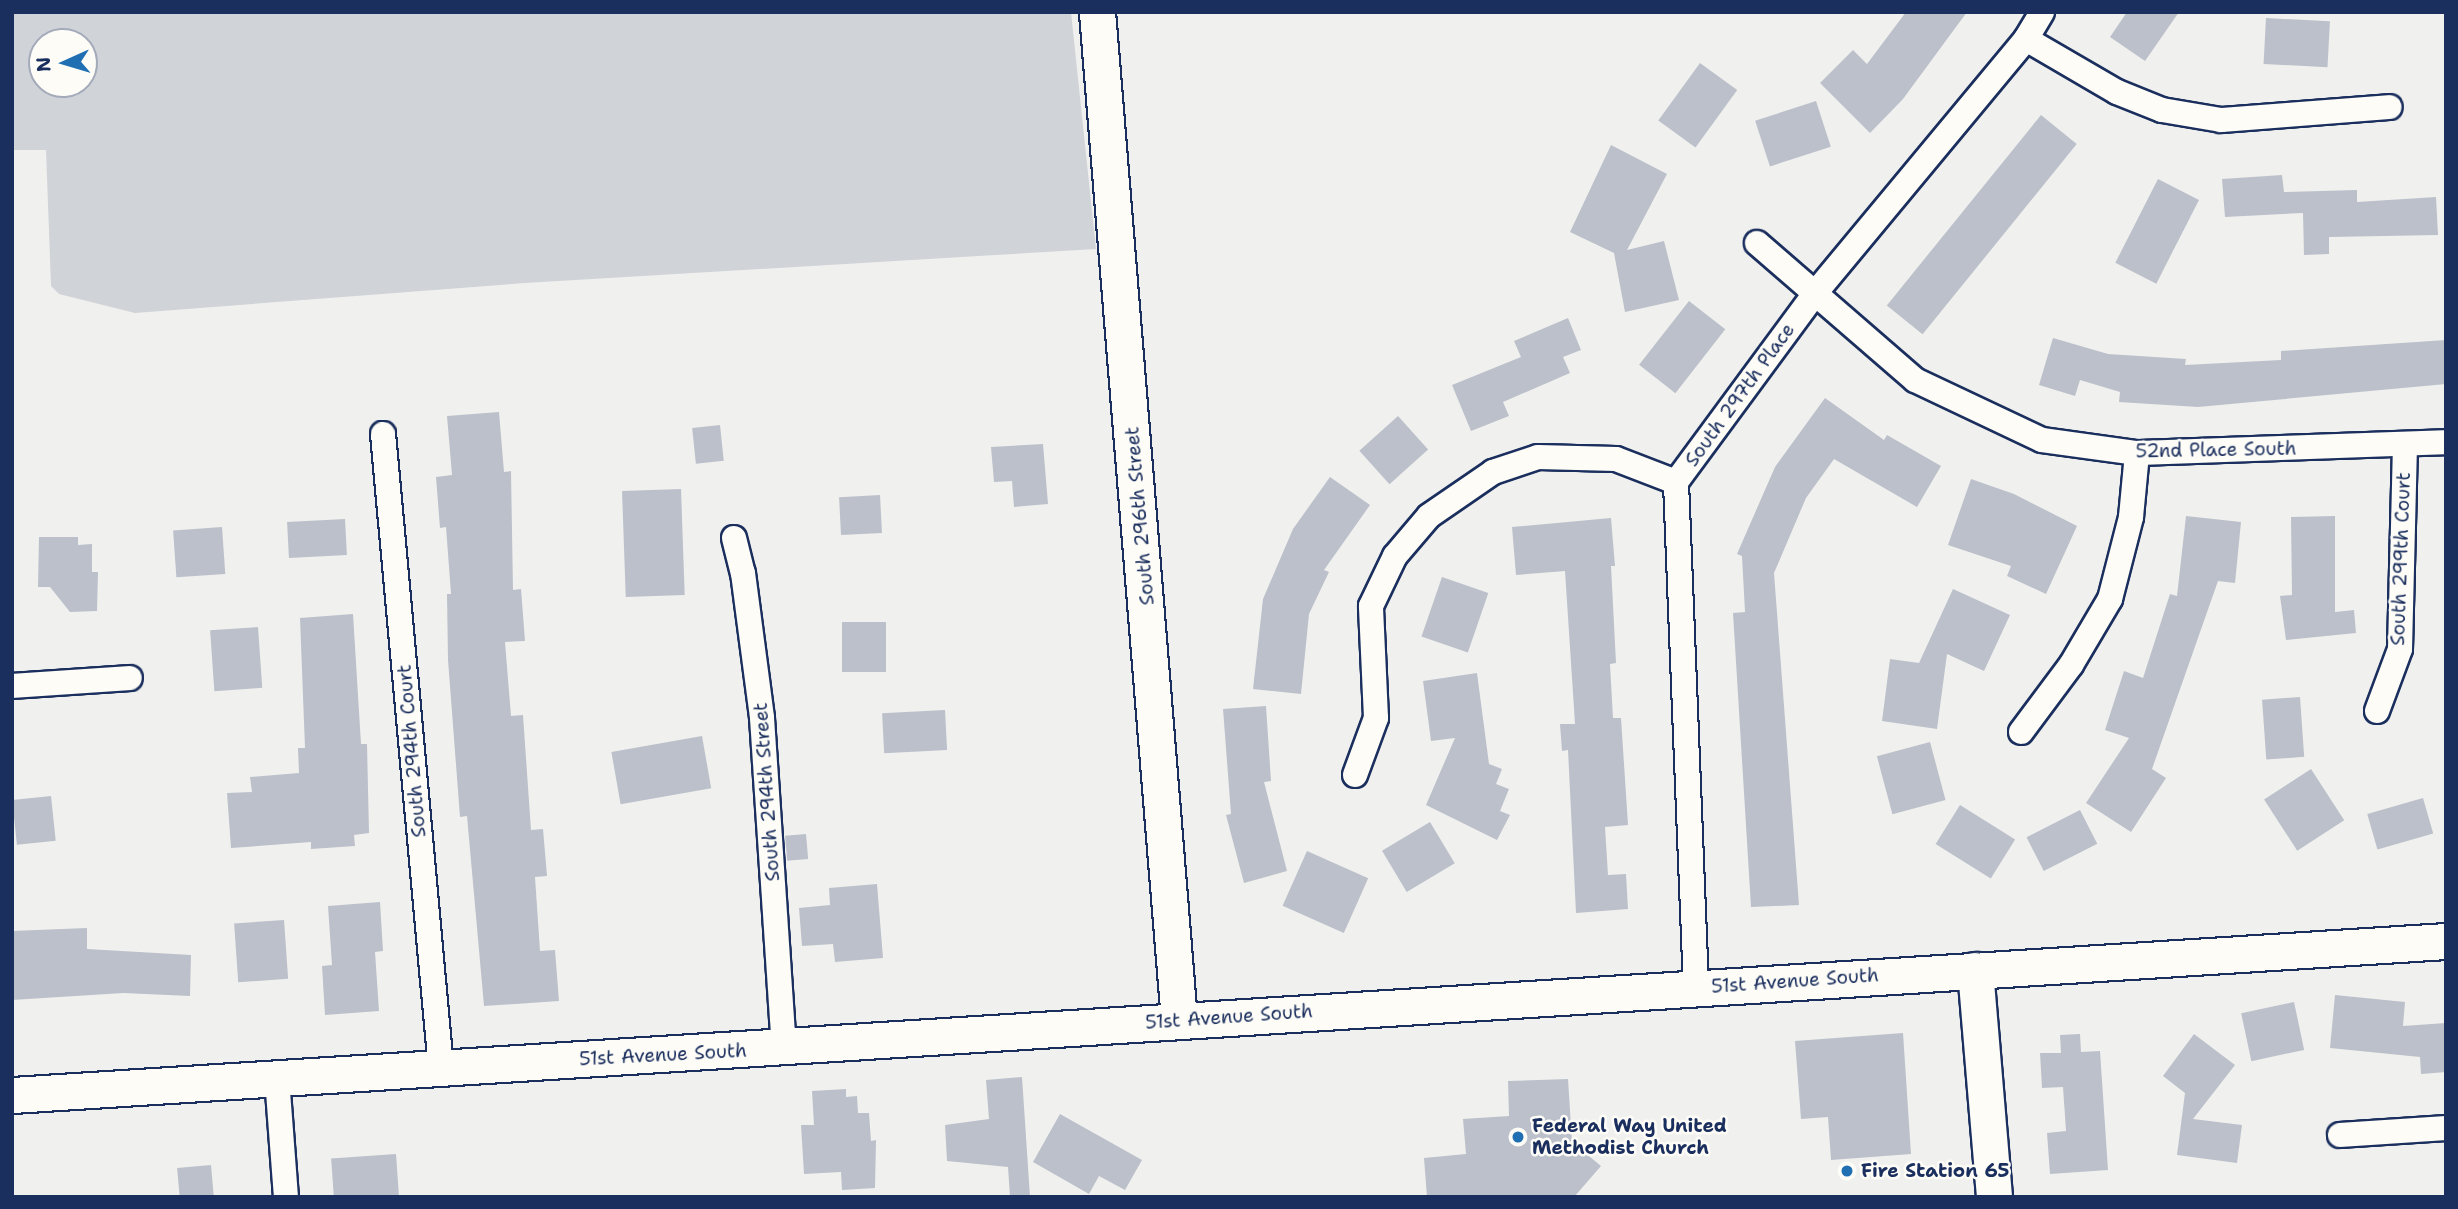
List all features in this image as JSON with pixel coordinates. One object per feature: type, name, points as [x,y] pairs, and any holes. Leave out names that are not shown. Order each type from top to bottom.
[{"type":"main road","name":"South 296th Street","points":[[1097,12],[1179,1020]]},
{"type":"main road","name":"51st Avenue South","points":[[12,1095],[2446,941]]},
{"type":"main road","points":[[1975,970],[1994,1197]]},
{"type":"street","name":"South 297th Place","points":[[1696,988],[1676,482],[1816,292],[2026,39],[2042,12]]},
{"type":"street","points":[[2026,39],[2117,92],[2162,110],[2221,120],[2390,107]]},
{"type":"street","name":"52nd Place South","points":[[1757,243],[1915,380],[2042,440],[2137,453],[2446,442]]},
{"type":"street","name":"South 294th Court","points":[[383,434],[441,1068]]},
{"type":"street","name":"South 299th Court","points":[[2377,711],[2400,649],[2405,445]]},
{"type":"street","points":[[2021,732],[2071,665],[2110,599],[2131,517],[2137,453]]},
{"type":"street","points":[[1355,775],[1377,718],[1371,606],[1395,556],[1429,516],[1493,472],[1538,457],[1616,459],[1676,482]]},
{"type":"street","name":"South 294th Street","points":[[734,538],[747,597],[762,718],[784,1048]]},
{"type":"street","points":[[12,686],[130,678]]},
{"type":"street","points":[[277,1078],[286,1197]]},
{"type":"street","points":[[2340,1135],[2446,1128]]},
{"type":"shaded area","points":[[12,12],[1071,12],[1096,249],[525,283],[135,313],[59,294],[51,286],[46,150],[12,150]]},
{"type":"building","points":[[1906,12],[1967,12],[1903,99],[1870,133],[1820,83],[1853,50],[1867,64]]},
{"type":"building","points":[[2127,12],[2179,12],[2145,61],[2110,37]]},
{"type":"building","points":[[2266,18],[2330,21],[2328,67],[2264,64]]},
{"type":"building","points":[[1700,63],[1737,90],[1695,147],[1658,120]]},
{"type":"building","points":[[1816,101],[1831,147],[1770,166],[1755,121]]},
{"type":"building","points":[[2041,115],[2077,144],[1923,334],[1887,305]]},
{"type":"building","points":[[1611,145],[1667,174],[1627,250],[1664,241],[1679,300],[1625,312],[1614,253],[1570,232]]},
{"type":"building","points":[[2282,175],[2284,192],[2357,190],[2357,202],[2436,197],[2438,235],[2329,237],[2329,254],[2304,255],[2303,213],[2225,217],[2222,179]]},
{"type":"building","points":[[2158,179],[2199,200],[2156,284],[2115,263]]},
{"type":"building","points":[[1689,301],[1725,329],[1675,393],[1639,365]]},
{"type":"building","points":[[1568,318],[1581,350],[1563,357],[1570,373],[1503,402],[1509,416],[1471,431],[1452,385],[1521,357],[1514,341]]},
{"type":"building","points":[[2053,338],[2108,354],[2186,359],[2185,365],[2281,360],[2281,351],[2446,340],[2446,384],[2198,407],[2119,402],[2120,392],[2080,380],[2075,396],[2039,385]]},
{"type":"building","points":[[1825,398],[1884,440],[1887,435],[1941,466],[1917,507],[1834,459],[1806,498],[1774,573],[1799,905],[1751,907],[1733,613],[1745,612],[1742,556],[1737,554],[1775,467]]},
{"type":"building","points":[[499,412],[504,472],[511,471],[513,590],[521,589],[525,641],[505,642],[511,716],[523,715],[531,830],[543,829],[547,876],[535,877],[540,951],[555,950],[559,1001],[484,1006],[467,816],[460,817],[448,660],[447,594],[451,594],[446,527],[440,528],[436,477],[452,475],[447,416]]},
{"type":"building","points":[[1398,416],[1428,449],[1389,484],[1359,451]]},
{"type":"building","points":[[720,425],[724,461],[696,464],[692,428]]},
{"type":"building","points":[[1043,444],[1048,504],[1014,507],[1012,481],[994,482],[991,447]]},
{"type":"building","points":[[1330,477],[1370,505],[1324,570],[1329,572],[1309,614],[1301,694],[1253,689],[1263,599],[1293,529]]},
{"type":"building","points":[[1971,479],[2014,494],[2077,526],[2046,594],[2007,576],[2011,566],[1948,545]]},
{"type":"building","points":[[681,489],[685,595],[626,597],[622,491]]},
{"type":"building","points":[[880,495],[882,533],[841,535],[839,497]]},
{"type":"building","points":[[2186,516],[2241,522],[2235,583],[2218,581],[2152,769],[2166,778],[2131,832],[2086,803],[2129,738],[2105,730],[2124,671],[2143,678],[2170,594],[2177,596]]},
{"type":"building","points":[[2335,516],[2335,612],[2354,610],[2356,633],[2286,640],[2280,596],[2292,595],[2291,517]]},
{"type":"building","points":[[1611,518],[1615,566],[1611,566],[1616,663],[1610,664],[1613,718],[1621,718],[1628,825],[1605,827],[1608,875],[1626,874],[1628,909],[1576,913],[1568,750],[1562,751],[1560,724],[1575,724],[1565,571],[1516,575],[1512,527]]},
{"type":"building","points":[[345,519],[347,555],[289,558],[287,522]]},
{"type":"building","points":[[222,527],[225,574],[176,577],[173,530]]},
{"type":"building","points":[[39,537],[78,537],[78,545],[92,544],[92,572],[98,572],[97,611],[70,612],[50,587],[38,587]]},
{"type":"building","points":[[1442,577],[1488,593],[1468,653],[1421,637]]},
{"type":"building","points":[[1953,589],[2010,615],[1984,671],[1947,654],[1937,729],[1882,721],[1890,659],[1919,663]]},
{"type":"building","points":[[353,614],[361,744],[367,744],[369,833],[354,835],[355,846],[311,849],[311,842],[231,848],[227,793],[252,792],[250,777],[299,773],[298,748],[305,748],[300,618]]},
{"type":"building","points":[[842,622],[886,622],[886,672],[842,672]]},
{"type":"building","points":[[258,627],[262,688],[214,691],[210,630]]},
{"type":"building","points":[[1477,673],[1489,764],[1502,769],[1496,784],[1509,789],[1500,811],[1510,815],[1497,840],[1426,805],[1455,738],[1431,741],[1423,681]]},
{"type":"building","points":[[2300,697],[2304,757],[2266,760],[2262,700]]},
{"type":"building","points":[[1266,706],[1271,781],[1264,782],[1287,871],[1244,883],[1226,815],[1231,814],[1223,709]]},
{"type":"building","points":[[945,710],[947,750],[884,753],[882,713]]},
{"type":"building","points":[[702,736],[711,788],[621,804],[611,752]]},
{"type":"building","points":[[1930,742],[1946,800],[1892,814],[1877,756]]},
{"type":"building","points":[[2311,769],[2344,820],[2297,851],[2264,799]]},
{"type":"building","points":[[51,796],[56,841],[17,845],[12,800]]},
{"type":"building","points":[[2423,798],[2433,834],[2377,850],[2367,814]]},
{"type":"building","points":[[1960,805],[2015,839],[1991,878],[1936,844]]},
{"type":"building","points":[[2080,810],[2097,844],[2044,871],[2027,837]]},
{"type":"building","points":[[1430,822],[1455,863],[1407,892],[1382,851]]},
{"type":"building","points":[[806,834],[808,859],[787,861],[785,836]]},
{"type":"building","points":[[1307,851],[1368,878],[1344,933],[1283,906]]},
{"type":"building","points":[[877,884],[883,958],[835,962],[833,944],[802,946],[799,908],[830,905],[829,888]]},
{"type":"building","points":[[380,902],[383,951],[375,952],[379,1011],[325,1015],[322,966],[332,965],[328,906]]},
{"type":"building","points":[[284,920],[288,979],[238,982],[234,923]]},
{"type":"building","points":[[87,928],[87,949],[191,955],[190,996],[123,993],[12,1000],[12,931]]},
{"type":"building","points":[[2335,995],[2405,1002],[2403,1026],[2446,1023],[2446,1072],[2421,1074],[2420,1057],[2330,1048]]},
{"type":"building","points":[[2294,1002],[2304,1050],[2251,1061],[2241,1013]]},
{"type":"building","points":[[1903,1033],[1911,1154],[1831,1160],[1828,1117],[1801,1119],[1795,1041]]},
{"type":"building","points":[[2080,1034],[2081,1052],[2100,1051],[2108,1170],[2050,1174],[2047,1133],[2066,1131],[2063,1087],[2042,1088],[2040,1053],[2061,1053],[2060,1035]]},
{"type":"building","points":[[2194,1034],[2235,1065],[2193,1119],[2242,1125],[2237,1163],[2177,1155],[2185,1093],[2163,1076]]},
{"type":"building","points":[[1022,1077],[1030,1197],[1010,1197],[1008,1167],[947,1161],[945,1125],[989,1119],[986,1080]]},
{"type":"building","name":"Federal Way United Methodist Church","points":[[1568,1079],[1572,1142],[1601,1166],[1574,1197],[1427,1197],[1424,1158],[1466,1154],[1463,1119],[1509,1116],[1508,1081]]},
{"type":"building","points":[[846,1089],[846,1097],[857,1096],[858,1113],[869,1113],[871,1141],[876,1140],[875,1188],[842,1190],[841,1172],[804,1174],[801,1125],[814,1125],[812,1091]]},
{"type":"building","points":[[1060,1114],[1142,1160],[1125,1190],[1099,1176],[1089,1194],[1033,1162]]},
{"type":"building","points":[[396,1154],[399,1197],[334,1197],[331,1159]]},
{"type":"building","points":[[211,1165],[214,1197],[180,1197],[177,1168]]},
{"type":"place","name":"Federal Way United Methodist Church","points":[[1518,1137]]},
{"type":"place","name":"Fire Station 65","points":[[1847,1171]]}]
